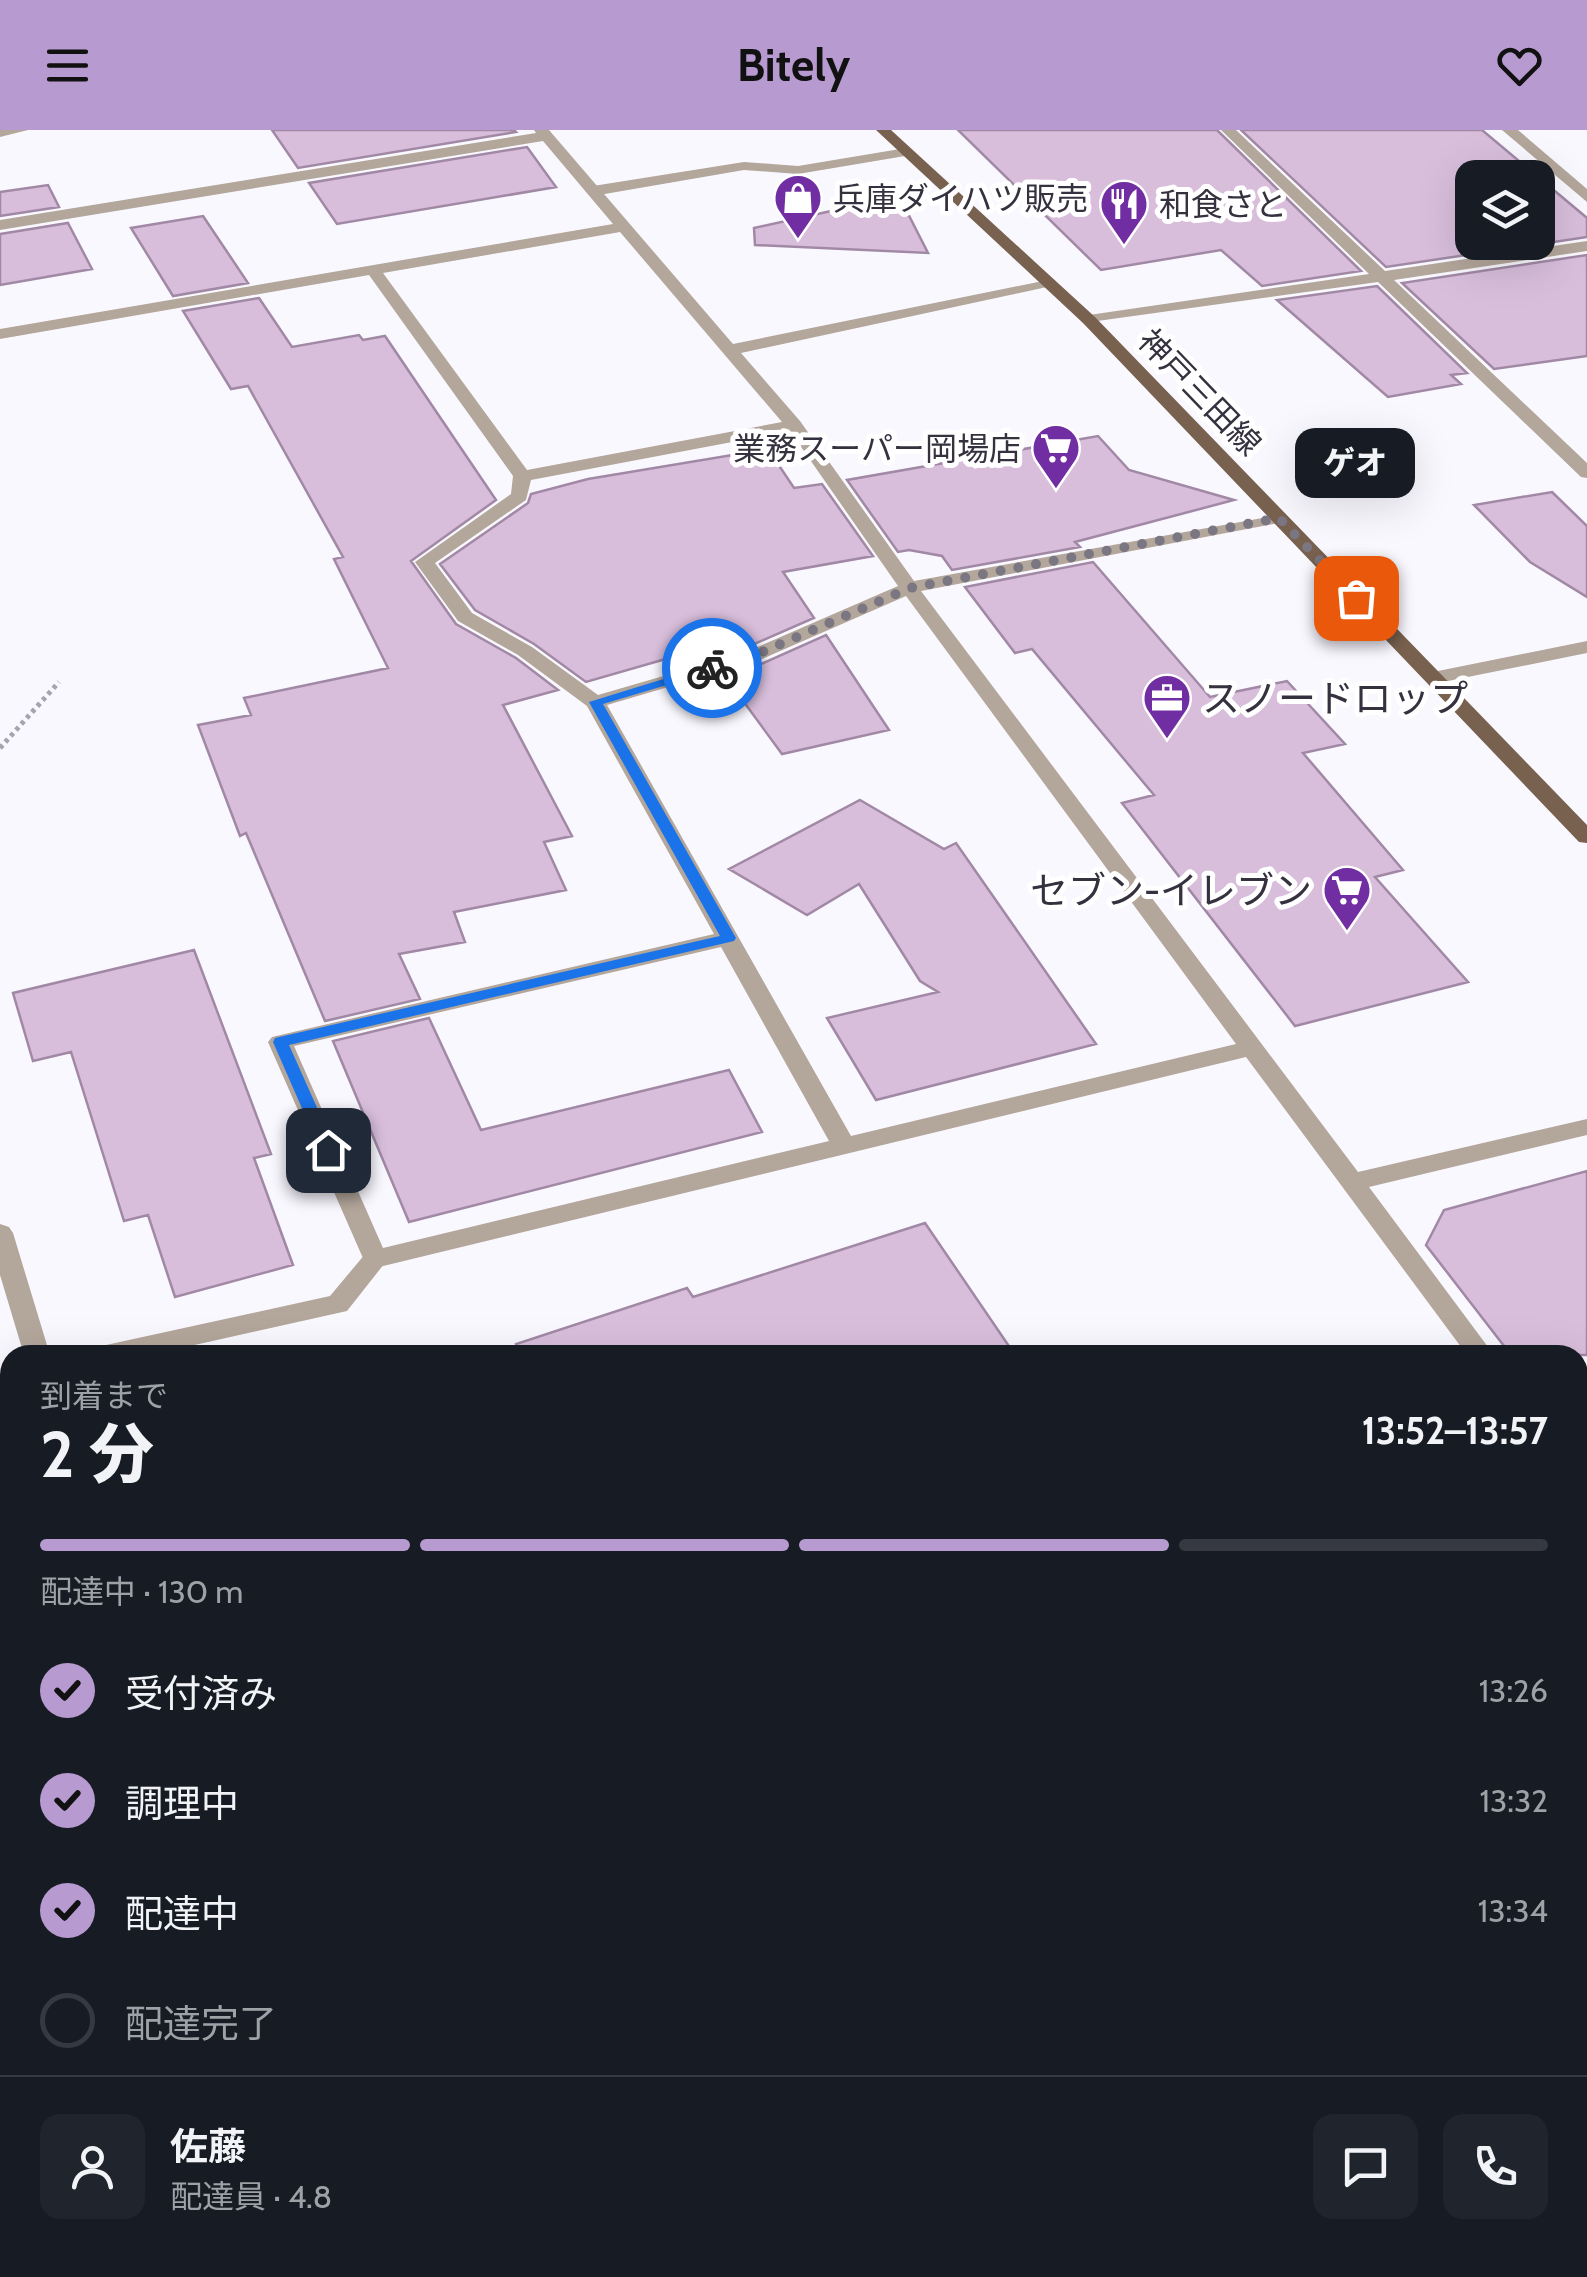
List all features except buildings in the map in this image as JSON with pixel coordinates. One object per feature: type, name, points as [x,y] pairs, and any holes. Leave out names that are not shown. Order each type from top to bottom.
[{"type":"main road","name":"神戸三田線","points":[[882,130],[1089,320],[1587,837]]},
{"type":"street","points":[[0,133],[21,130]]},
{"type":"street","points":[[1228,130],[1587,473]]},
{"type":"street","points":[[1509,130],[1587,197]]},
{"type":"street","points":[[0,225],[544,133],[794,425],[910,588],[1474,1345]]},
{"type":"street","points":[[593,191],[744,166],[798,170],[906,152]]},
{"type":"street","points":[[0,334],[623,227]]},
{"type":"street","points":[[1089,320],[1378,274],[1587,246]]},
{"type":"street","points":[[372,269],[522,476],[520,496],[424,562],[464,617],[525,651],[595,702],[843,1144]]},
{"type":"street","points":[[728,350],[1048,282]]},
{"type":"street","points":[[522,476],[794,425]]},
{"type":"street","points":[[595,702],[753,656],[910,588],[1279,518]]},
{"type":"street","points":[[1433,678],[1587,647]]},
{"type":"street","points":[[376,1259],[280,1042],[729,938]]},
{"type":"street","points":[[151,1345],[338,1304],[376,1259],[1252,1048]]},
{"type":"street","points":[[1353,1182],[1587,1126]]},
{"type":"street","points":[[0,1233],[34,1345]]},
{"type":"path","points":[[0,748],[59,682]]},
{"type":"way so far","points":[[712,668],[753,656],[910,588],[1279,518],[1356,598]]},
{"type":"place","name":"兵庫ダイハツ販売","points":[[798,240]]},
{"type":"place","name":"和食さと","points":[[1124,246]]},
{"type":"place","name":"業務スーパー岡場店","points":[[1056,490]]},
{"type":"place","name":"ゲオ","points":[[1356,598]]},
{"type":"place","name":"スノードロップ","points":[[1167,740]]},
{"type":"place","name":"セブン-イレブン","points":[[1347,932]]},
{"type":"route","points":[[328,1150],[280,1042],[729,938],[595,702],[712,668]]}]
